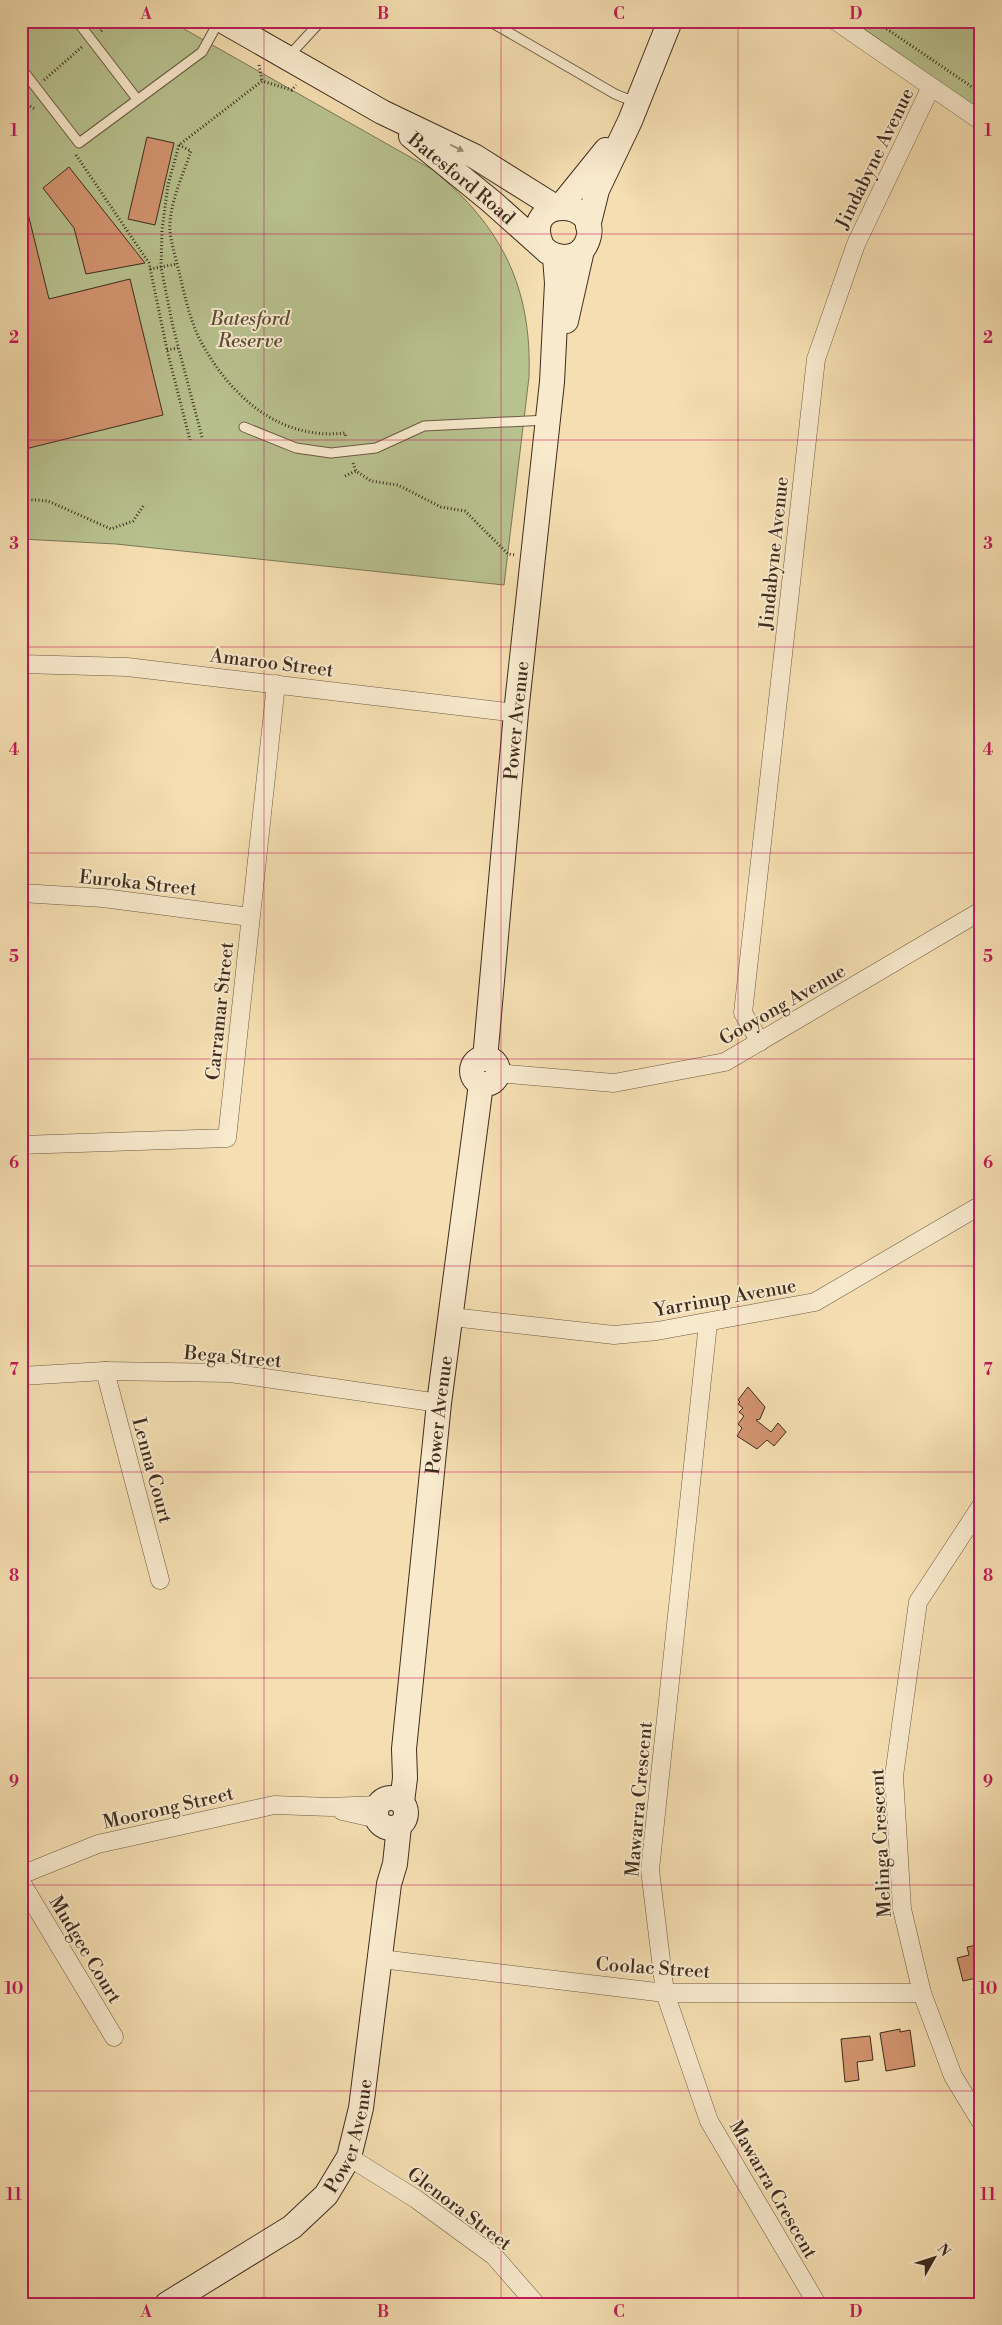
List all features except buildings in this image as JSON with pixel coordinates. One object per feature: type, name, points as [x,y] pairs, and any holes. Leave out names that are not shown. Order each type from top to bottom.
[{"type":"street","name":"Batesford Road","points":[[221,21],[382,112],[474,156],[558,207]]},
{"type":"street","points":[[633,112],[558,207],[543,216],[539,223],[538,239],[548,252],[574,256],[587,243],[588,226],[597,190],[633,112],[670,21]]},
{"type":"street","points":[[836,21],[981,121]]},
{"type":"street","name":"Jindabyne Avenue","points":[[760,1042],[743,1013],[816,359],[856,244],[931,87]]},
{"type":"street","name":"Batesford Road","points":[[382,112],[548,252]]},
{"type":"street","points":[[558,207],[578,211],[588,226]]},
{"type":"street","name":"Power Avenue","points":[[552,382],[582,250]]},
{"type":"street","name":"Power Avenue","points":[[167,2304],[292,2227],[326,2195],[349,2157],[362,2108],[389,1884],[388,1813],[396,1765],[404,1748],[439,1403],[488,1072],[516,712],[552,382],[556,283],[548,252]]},
{"type":"street","name":"Amaroo Street","points":[[21,664],[127,667],[516,712]]},
{"type":"street","name":"Carramar Street","points":[[21,1145],[227,1138],[276,684]]},
{"type":"street","name":"Euroka Street","points":[[21,893],[103,898],[250,917]]},
{"type":"street","name":"Gooyong Avenue","points":[[488,1072],[614,1083],[725,1062],[981,911]]},
{"type":"street","name":"Yarrinup Avenue","points":[[452,1317],[614,1335],[657,1332],[815,1302],[981,1205]]},
{"type":"street","name":"Mawarra Crescent","points":[[708,1323],[650,1870],[665,1993],[709,2121],[817,2304]]},
{"type":"street","name":"Bega Street","points":[[21,1376],[104,1371],[230,1373],[439,1403]]},
{"type":"street","name":"Lenna Court","points":[[104,1371],[160,1580]]},
{"type":"street","name":"Melinga Crescent","points":[[981,1506],[918,1602],[894,1776],[902,1909],[922,1993],[953,2076],[981,2122]]},
{"type":"street","name":"Moorong Street","points":[[21,1875],[98,1844],[265,1807],[284,1805],[330,1807],[388,1813]]},
{"type":"street","name":"Mudgee Court","points":[[21,1882],[114,2037]]},
{"type":"street","name":"Coolac Street","points":[[381,1959],[665,1993],[922,1993]]},
{"type":"street","name":"Glenora Street","points":[[349,2157],[416,2199],[494,2256],[536,2304]]},
{"type":"lane","points":[[77,21],[137,99]]},
{"type":"lane","points":[[21,68],[79,143],[202,52],[221,21]]},
{"type":"lane","points":[[297,63],[321,21]]},
{"type":"lane","points":[[488,21],[615,94],[633,112]]},
{"type":"lane","points":[[244,427],[296,448],[331,453],[376,448],[424,426],[547,420]]},
{"type":"path","points":[[38,107],[27,92],[91,39],[109,21]]},
{"type":"path","points":[[875,21],[981,93]]},
{"type":"path","points":[[202,437],[178,348],[161,267],[162,230],[168,185],[180,145],[262,81],[292,90],[297,63]]},
{"type":"path","points":[[180,145],[191,151],[173,208],[170,231],[177,264],[189,310],[199,337],[220,372],[239,396],[266,417],[294,429],[327,435],[345,433],[356,471],[371,480],[398,485],[441,507],[465,511],[508,554],[533,556]]},
{"type":"path","points":[[75,154],[149,263],[167,350],[190,440]]},
{"type":"path","points":[[162,230],[170,231]]},
{"type":"path","points":[[150,269],[177,264]]},
{"type":"path","points":[[167,350],[178,348]]},
{"type":"path","points":[[345,476],[356,471]]},
{"type":"path","points":[[21,499],[48,501],[111,529],[132,521],[144,505]]},
{"type":"green space","name":"Batesford Reserve","points":[[21,21],[170,21],[433,170],[478,214],[508,261],[518,287],[525,315],[529,345],[529,377],[504,585],[116,544],[21,539]]},
{"type":"green space","points":[[853,21],[981,21],[981,111]]}]
